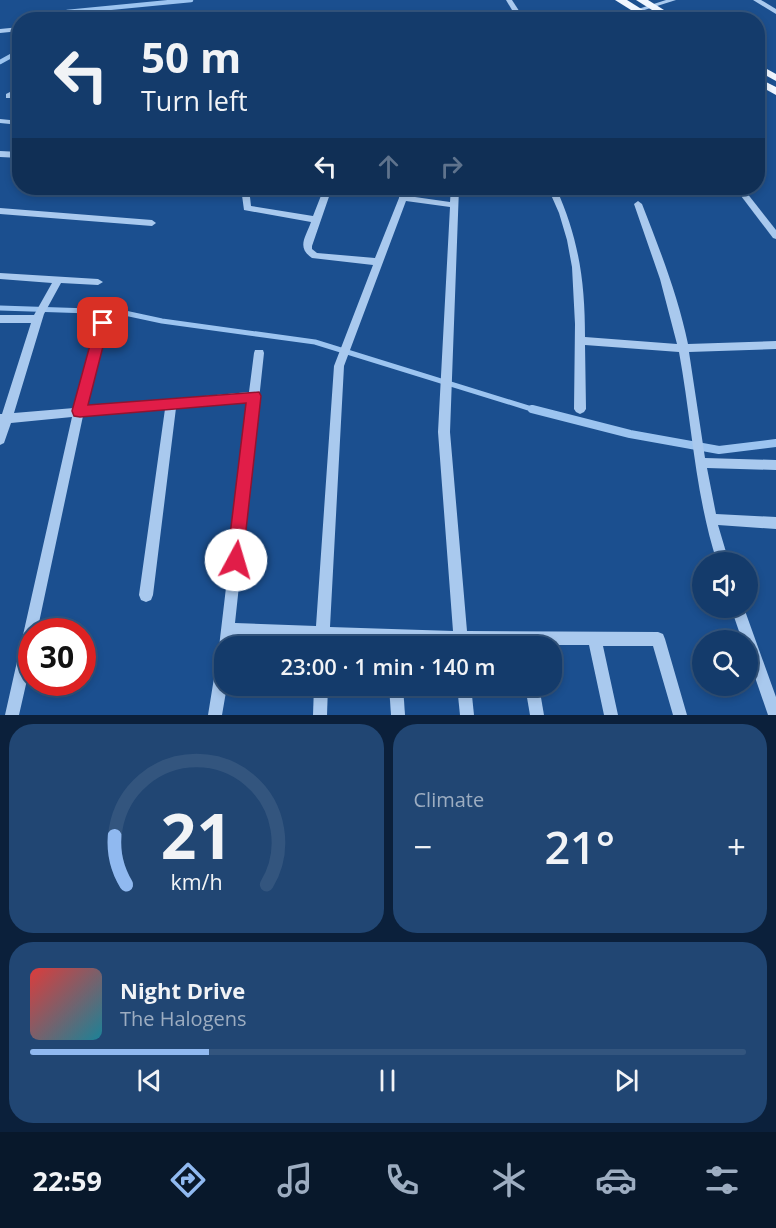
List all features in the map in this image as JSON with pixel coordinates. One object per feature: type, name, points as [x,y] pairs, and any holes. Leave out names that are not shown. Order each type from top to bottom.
[{"type":"main road","points":[[620,0],[652,6],[662,12]]},
{"type":"street","points":[[652,6],[674,0]]},
{"type":"street","points":[[756,0],[776,12]]},
{"type":"street","points":[[246,195],[247,208],[317,220]]},
{"type":"street","points":[[326,195],[308,246],[311,254],[378,262]]},
{"type":"street","points":[[322,636],[339,366],[403,195]]},
{"type":"street","points":[[454,195],[444,432],[460,636]]},
{"type":"street","points":[[556,195],[566,214],[577,271],[580,409]]},
{"type":"street","points":[[744,195],[776,236]]},
{"type":"street","points":[[403,198],[454,205]]},
{"type":"street","points":[[638,204],[667,282],[683,348],[710,519],[720,552]]},
{"type":"street","points":[[0,211],[152,223]]},
{"type":"street","points":[[0,276],[98,282]]},
{"type":"street","points":[[0,440],[3,418],[38,316],[59,279]]},
{"type":"street","points":[[0,319],[38,316]]},
{"type":"street","points":[[12,715],[80,411],[103,323]]},
{"type":"street","points":[[579,342],[683,348],[776,345]]},
{"type":"street","points":[[227,636],[259,353]]},
{"type":"street","points":[[3,418],[254,396]]},
{"type":"street","points":[[146,595],[171,404]]},
{"type":"street","points":[[701,461],[776,465]]},
{"type":"street","points":[[710,519],[776,523]]},
{"type":"street","points":[[741,618],[775,715]]},
{"type":"street","points":[[228,630],[284,636]]},
{"type":"street","points":[[594,639],[611,715]]},
{"type":"street","points":[[562,640],[657,639],[680,715]]},
{"type":"street","points":[[215,715],[218,696]]},
{"type":"street","points":[[320,715],[321,696]]},
{"type":"street","points":[[397,696],[398,715]]},
{"type":"street","points":[[465,696],[467,715]]},
{"type":"street","points":[[534,696],[537,715]]},
{"type":"waterway","points":[[67,12],[191,0]]},
{"type":"waterway","points":[[0,62],[12,55]]},
{"type":"waterway","points":[[0,308],[120,312],[162,321],[315,342],[538,411]]},
{"type":"waterway","points":[[532,409],[630,434],[719,450],[776,443]]},
{"type":"route","points":[[103,323],[80,411],[254,396],[236,560]]}]
